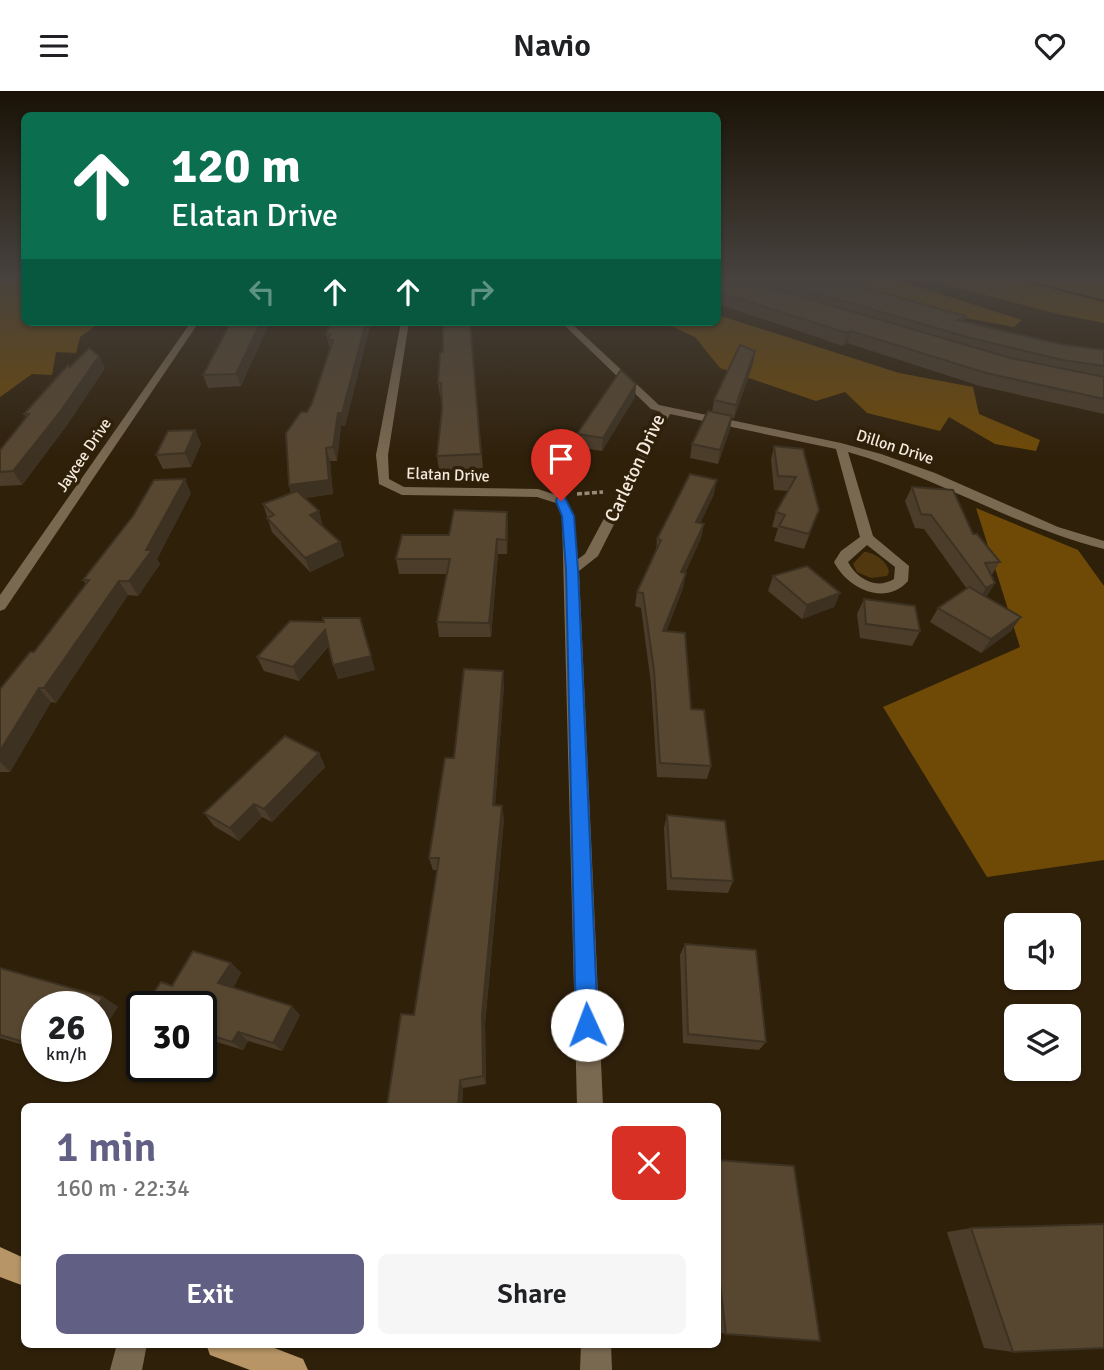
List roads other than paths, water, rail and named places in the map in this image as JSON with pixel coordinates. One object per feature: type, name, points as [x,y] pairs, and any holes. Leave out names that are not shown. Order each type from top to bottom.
[{"type":"main road","points":[[0,1262],[21,1271]]},
{"type":"main road","points":[[231,1348],[292,1370]]},
{"type":"street","name":"Jaycee Drive","points":[[0,606],[184,338]]},
{"type":"street","name":"Elatan Drive","points":[[402,338],[382,455],[383,481],[402,491],[538,493],[561,501],[568,516],[572,570]]},
{"type":"street","name":"Carleton Drive","points":[[572,570],[592,556],[667,410],[655,407],[582,338]]},
{"type":"street","name":"Dillon Drive","points":[[667,410],[841,446],[941,479],[1041,525],[1104,545]]},
{"type":"street","points":[[841,446],[867,538]]},
{"type":"street","points":[[572,570],[590,1103]]},
{"type":"street","points":[[126,1370],[131,1348]]},
{"type":"street","points":[[596,1348],[596,1370]]}]
